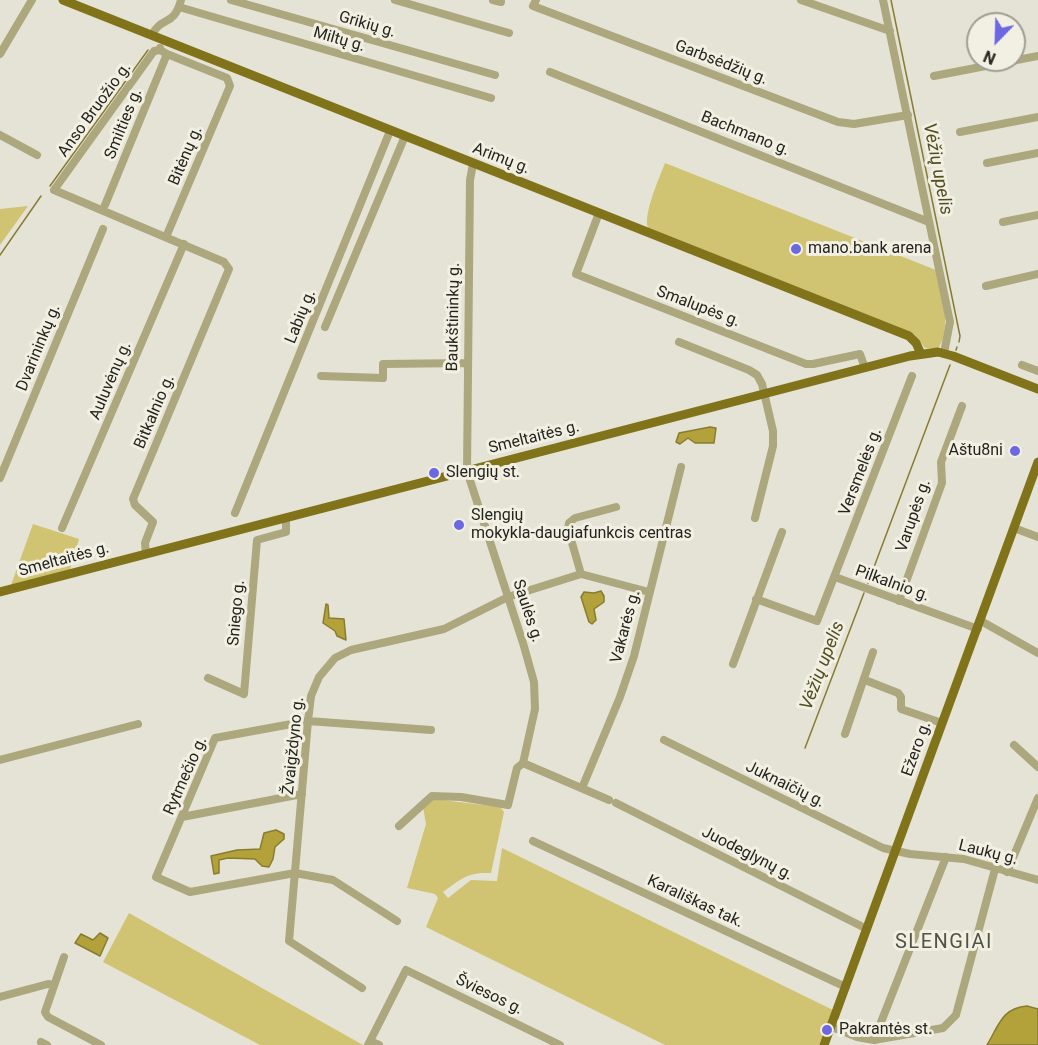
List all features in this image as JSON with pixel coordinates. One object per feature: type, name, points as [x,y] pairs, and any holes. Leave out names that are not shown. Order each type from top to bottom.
[{"type":"main road","name":"Arimų g.","points":[[63,0],[909,336],[921,354]]},
{"type":"main road","name":"Smeltaitės g.","points":[[0,592],[921,354],[944,353],[1038,389]]},
{"type":"main road","name":"Ežero g.","points":[[824,1045],[1038,462]]},
{"type":"street","points":[[0,54],[32,0]]},
{"type":"street","name":"Grikių g.","points":[[231,0],[495,75]]},
{"type":"street","points":[[395,0],[509,33]]},
{"type":"street","name":"Garbsėdžių g.","points":[[536,0],[533,6],[838,122],[854,124],[908,115]]},
{"type":"street","points":[[801,0],[890,31]]},
{"type":"street","points":[[883,0],[950,322],[944,353]]},
{"type":"street","points":[[152,35],[159,25],[176,15],[180,4]]},
{"type":"street","name":"Miltų g.","points":[[180,4],[491,98]]},
{"type":"street","name":"Smilties g.","points":[[105,205],[164,52],[162,39]]},
{"type":"street","name":"Anso Bruožio g.","points":[[164,52],[154,51],[54,190],[166,237]]},
{"type":"street","name":"Bitėnų g.","points":[[164,52],[227,78],[230,86],[166,237]]},
{"type":"street","points":[[934,76],[1038,56]]},
{"type":"street","name":"Bachmano g.","points":[[550,72],[929,222]]},
{"type":"street","points":[[960,132],[1038,117]]},
{"type":"street","name":"Labių g.","points":[[235,513],[390,131]]},
{"type":"street","points":[[0,135],[37,155]]},
{"type":"street","points":[[325,327],[405,136]]},
{"type":"street","points":[[987,163],[1038,153]]},
{"type":"street","name":"Baukštininkų g.","points":[[467,471],[470,180],[473,164]]},
{"type":"street","name":"Smalupės g.","points":[[599,213],[576,274],[806,364],[860,354],[865,368]]},
{"type":"street","points":[[1003,222],[1038,215]]},
{"type":"street","name":"Dvarininkų g.","points":[[0,478],[103,229]]},
{"type":"street","points":[[166,237],[184,244]]},
{"type":"street","name":"Bitkalnio g.","points":[[146,554],[145,543],[153,522],[135,505],[133,499],[229,269],[224,262],[184,244]]},
{"type":"street","name":"Auluvėnų g.","points":[[62,528],[184,244]]},
{"type":"street","points":[[987,286],[1038,274]]},
{"type":"street","points":[[679,342],[752,371],[759,379],[765,394],[773,431],[773,446],[755,518]]},
{"type":"street","points":[[321,376],[383,378],[383,364],[467,363]]},
{"type":"street","points":[[1022,365],[1038,370]]},
{"type":"street","name":"Versmelės g.","points":[[835,577],[912,376]]},
{"type":"street","name":"Varupės g.","points":[[899,601],[942,483],[941,462],[962,406]]},
{"type":"street","name":"Vakarės g.","points":[[582,788],[620,697],[634,656],[681,467]]},
{"type":"street","name":"Saulės g.","points":[[399,826],[432,796],[508,805],[517,768],[523,763],[533,718],[536,691],[526,651],[467,471]]},
{"type":"street","points":[[616,507],[575,518],[569,523],[568,529],[581,574],[649,592]]},
{"type":"street","name":"Sniego g.","points":[[208,678],[244,694],[257,540],[286,532],[286,518]]},
{"type":"street","points":[[1014,528],[1038,537]]},
{"type":"street","points":[[733,663],[782,532]]},
{"type":"street","name":"Žvaigždyno g.","points":[[362,988],[289,940],[308,721],[311,696],[319,677],[341,654],[351,650],[444,629],[508,597],[581,574]]},
{"type":"street","name":"Pilkalnio g.","points":[[756,599],[817,621],[835,577],[899,601],[979,625],[1038,653]]},
{"type":"street","points":[[845,734],[873,652]]},
{"type":"street","points":[[864,680],[898,693],[901,698],[901,709],[942,723]]},
{"type":"street","points":[[308,721],[431,730]]},
{"type":"street","name":"Rytmečio g.","points":[[295,873],[190,892],[156,878],[215,738],[308,721]]},
{"type":"street","points":[[0,760],[138,724]]},
{"type":"street","name":"Juknaičių g.","points":[[664,740],[895,852]]},
{"type":"street","points":[[1014,745],[1038,766]]},
{"type":"street","name":"Juodeglynų g.","points":[[523,763],[612,802],[867,929]]},
{"type":"street","points":[[182,817],[302,794]]},
{"type":"street","points":[[1007,872],[1038,798]]},
{"type":"street","name":"Karališkas tak.","points":[[533,841],[846,987]]},
{"type":"street","name":"Laukų g.","points":[[895,852],[964,859],[1038,880]]},
{"type":"street","points":[[874,1040],[946,856]]},
{"type":"street","points":[[832,1027],[874,1040],[943,1028],[956,1015],[995,868]]},
{"type":"street","points":[[295,873],[333,880],[397,921]]},
{"type":"street","points":[[64,957],[45,1012],[48,1017],[101,1045]]},
{"type":"street","name":"Šviesos g.","points":[[369,1043],[406,970],[560,1045]]},
{"type":"street","points":[[0,997],[48,984],[54,985]]},
{"type":"street","points":[[369,1043],[379,1045]]},
{"type":"shaded area","points":[[665,163],[936,270],[945,320],[945,330],[938,349],[925,348],[914,334],[648,228],[650,206]]},
{"type":"shaded area","points":[[28,206],[0,245],[0,209]]},
{"type":"shaded area","points":[[716,428],[714,443],[695,443],[688,438],[680,444],[676,442],[679,433]]},
{"type":"shaded area","points":[[33,524],[79,539],[70,570],[11,585]]},
{"type":"shaded area","points":[[601,591],[604,602],[594,609],[596,620],[592,624],[589,622],[581,597],[584,592]]},
{"type":"shaded area","points":[[326,604],[329,618],[344,619],[346,640],[337,636],[335,631],[323,623]]},
{"type":"shaded area","points":[[434,799],[500,807],[504,812],[491,873],[470,875],[460,880],[443,892],[448,898],[471,880],[497,881],[502,848],[833,1010],[819,1045],[665,1045],[426,927],[438,898],[435,894],[407,888],[426,824],[423,807]]},
{"type":"shaded area","points":[[276,830],[284,834],[284,839],[275,847],[269,867],[262,866],[255,859],[228,858],[219,860],[219,873],[214,874],[211,856],[237,850],[260,849],[264,833]]},
{"type":"shaded area","points":[[129,913],[363,1045],[260,1045],[103,962]]},
{"type":"shaded area","points":[[100,933],[108,938],[100,956],[75,943],[81,934],[93,940]]},
{"type":"shaded area","points":[[1027,1006],[1038,1009],[1038,1045],[987,1045],[998,1024],[1007,1014],[1019,1007]]},
{"type":"waterway","name":"Vėžių upelis","points":[[891,0],[960,336],[959,342]]},
{"type":"waterway","points":[[50,186],[148,50]]},
{"type":"waterway","points":[[0,255],[41,196]]},
{"type":"waterway","name":"Vėžių upelis","points":[[868,583],[950,365]]},
{"type":"waterway","name":"Vėžių upelis","points":[[805,748],[864,593]]},
{"type":"place","name":"mano.bank arena","points":[[796,249]]},
{"type":"place","name":"Aštu8ni","points":[[1015,451]]},
{"type":"place","name":"Slengių st.","points":[[434,473]]},
{"type":"place","name":"Slengių mokykla-daugiafunkcis centras","points":[[459,525]]},
{"type":"place","name":"Pakrantės st.","points":[[827,1030]]},
{"type":"district","name":"SLENGIAI","points":[[944,943]]}]
